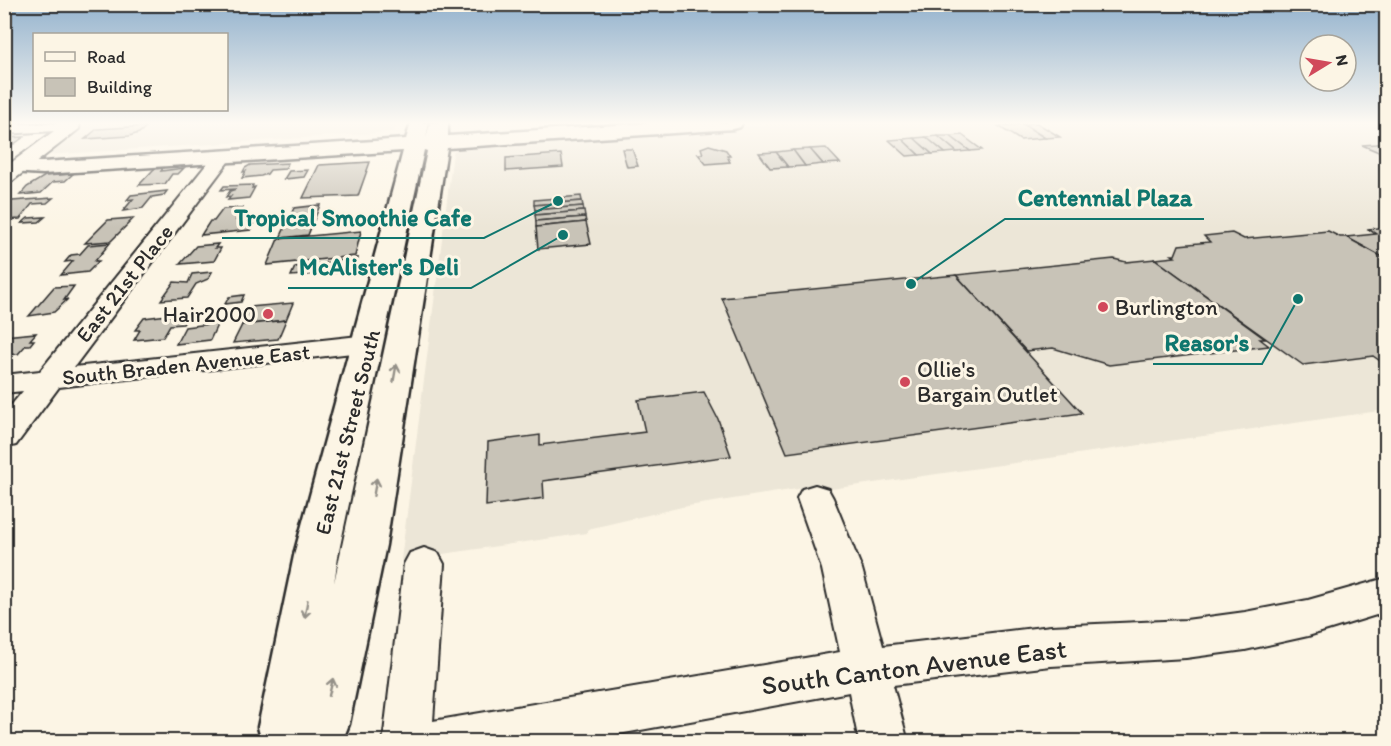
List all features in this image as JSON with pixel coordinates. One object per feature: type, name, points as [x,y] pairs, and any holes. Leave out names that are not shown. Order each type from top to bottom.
[{"type":"main road","points":[[9,171],[50,163],[118,158]]},
{"type":"main road","points":[[9,171],[222,158]]},
{"type":"main road","name":"East 21st Street South","points":[[312,741],[322,724],[365,545],[386,338],[423,158]]},
{"type":"main road","name":"East 21st Street South","points":[[289,741],[285,727],[317,551],[386,338],[423,158]]},
{"type":"main road","points":[[317,551],[365,545]]},
{"type":"street","points":[[9,171],[27,158]]},
{"type":"street","name":"East 21st Place","points":[[4,438],[222,158]]},
{"type":"street","name":"South Braden Avenue East","points":[[4,384],[386,338]]},
{"type":"street","points":[[815,498],[842,569],[884,741]]},
{"type":"street","points":[[407,741],[424,564]]},
{"type":"street","name":"South Canton Avenue East","points":[[440,741],[866,668],[1051,646],[1186,639],[1308,618],[1386,595]]},
{"type":"shaded area","points":[[452,158],[1386,158],[1386,410],[824,490],[810,487],[682,507],[588,529],[587,533],[401,560]]},
{"type":"building","points":[[506,158],[562,158],[563,167],[506,171]]},
{"type":"building","points":[[624,158],[635,158],[638,166],[627,167]]},
{"type":"building","points":[[701,158],[728,158],[730,162],[706,164]]},
{"type":"building","points":[[763,158],[781,158],[788,167],[770,168]]},
{"type":"building","points":[[781,158],[799,158],[805,166],[788,167]]},
{"type":"building","points":[[799,158],[818,158],[823,164],[805,166]]},
{"type":"building","points":[[818,158],[835,158],[840,163],[823,164]]},
{"type":"building","points":[[370,162],[358,196],[303,198],[319,165]]},
{"type":"building","points":[[288,163],[285,169],[270,170],[261,176],[242,178],[246,171],[243,172],[245,168],[250,165]]},
{"type":"building","points":[[163,168],[161,171],[184,168],[178,174],[172,174],[165,184],[139,185],[154,169]]},
{"type":"building","points":[[308,170],[304,177],[284,179],[289,171]]},
{"type":"building","points":[[73,174],[65,181],[53,182],[41,193],[20,195],[27,187],[45,176]]},
{"type":"building","points":[[253,185],[252,188],[255,187],[249,198],[228,200],[231,196],[226,197],[230,191],[236,189],[221,190],[224,186]]},
{"type":"building","points":[[167,191],[164,195],[152,197],[143,208],[123,211],[133,199],[127,200],[131,195]]},
{"type":"building","points":[[581,196],[582,201],[534,205],[534,200]]},
{"type":"building","points":[[53,198],[47,203],[32,204],[20,219],[4,220],[4,210],[10,207],[4,207],[12,201]]},
{"type":"building","points":[[582,201],[583,206],[535,210],[534,205]]},
{"type":"building","points":[[320,205],[308,235],[280,238],[294,208]]},
{"type":"building","points":[[583,206],[584,211],[535,215],[535,210]]},
{"type":"building","points":[[243,208],[236,220],[258,218],[251,230],[201,235],[210,221],[214,221],[223,209]]},
{"type":"building","points":[[584,211],[585,217],[536,221],[535,215]]},
{"type":"building","points":[[45,217],[39,222],[22,223],[28,218]]},
{"type":"building","points":[[585,217],[586,222],[536,227],[536,221]]},
{"type":"building","points":[[134,218],[111,241],[85,243],[108,220]]},
{"type":"building","points":[[586,222],[591,244],[538,249],[536,227]]},
{"type":"building","points":[[1386,227],[1386,259],[1346,237],[1376,234],[1368,229]]},
{"type":"building","points":[[361,231],[355,256],[267,265],[278,239]]},
{"type":"building","points":[[1328,231],[1340,237],[1346,237],[1386,259],[1386,365],[1373,356],[1303,365],[1155,259],[1175,257],[1172,255],[1175,255],[1179,245],[1210,242],[1204,236],[1232,233],[1244,239]]},
{"type":"building","points":[[110,243],[95,261],[99,261],[88,272],[61,275],[73,261],[65,262],[71,255],[80,254],[88,245]]},
{"type":"building","points":[[218,244],[215,248],[221,248],[214,261],[180,264],[196,246]]},
{"type":"building","points":[[358,258],[355,271],[291,276],[295,267]]},
{"type":"building","name":"Burlington","points":[[1114,259],[1126,262],[1155,259],[1265,339],[1260,339],[1269,346],[1109,365],[1053,348],[1026,351],[956,275]]},
{"type":"building","points":[[212,272],[208,279],[196,284],[187,298],[161,300],[174,282],[188,283],[192,274]]},
{"type":"building","name":"Ollie's Bargain Outlet","points":[[956,275],[1082,413],[787,453],[722,298]]},
{"type":"building","points":[[74,286],[64,300],[68,299],[54,312],[29,316],[54,287]]},
{"type":"building","points":[[244,295],[241,302],[225,304],[229,297]]},
{"type":"building","name":"Hair2000","points":[[293,303],[286,320],[242,325],[250,307]]},
{"type":"building","points":[[191,312],[183,324],[170,325],[163,337],[134,340],[140,330],[135,330],[144,318]]},
{"type":"building","points":[[286,320],[278,339],[233,343],[242,325]]},
{"type":"building","points":[[218,323],[210,340],[176,344],[185,327]]},
{"type":"building","points":[[36,333],[30,340],[34,340],[30,345],[26,345],[18,354],[4,355],[4,336]]},
{"type":"building","points":[[704,392],[718,419],[731,456],[543,481],[544,498],[486,506],[488,442],[540,435],[540,445],[645,432],[638,400]]},
{"type":"place","name":"Tropical Smoothie Cafe","points":[[558,201]]},
{"type":"place","name":"McAlister's Deli","points":[[563,235]]},
{"type":"place","name":"Centennial Plaza","points":[[911,284]]},
{"type":"place","name":"Reasor's","points":[[1298,299]]},
{"type":"place","name":"Burlington","points":[[1103,307]]},
{"type":"place","name":"Hair2000","points":[[268,314]]},
{"type":"place","name":"Ollie's Bargain Outlet","points":[[905,382]]}]
